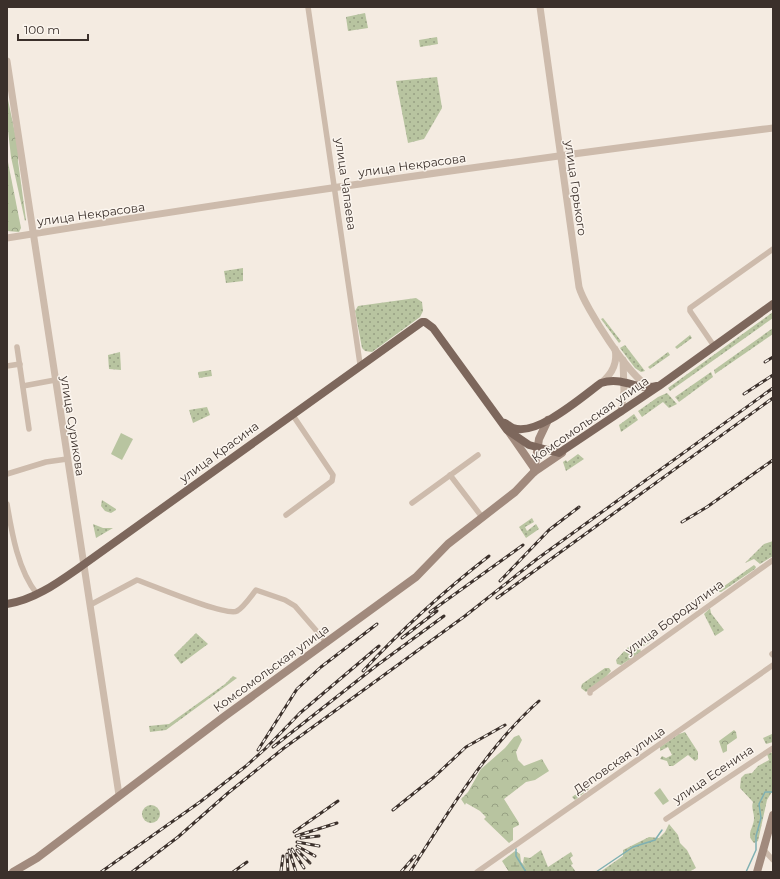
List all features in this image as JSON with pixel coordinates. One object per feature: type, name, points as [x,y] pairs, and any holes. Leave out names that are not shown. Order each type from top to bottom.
[{"type":"main road","name":"Комсомольская улица","points":[[13,872],[37,858],[225,716],[327,644],[416,577],[435,555],[515,492],[534,470],[562,453],[773,304]]},
{"type":"main road","name":"улица Красина","points":[[7,604],[26,600],[84,565],[417,324],[425,322],[433,328],[497,418]]},
{"type":"main road","name":"Комсомольская улица","points":[[497,418],[513,428],[518,429],[533,427],[548,420],[601,383],[613,380],[624,381],[642,387],[657,386]]},
{"type":"main road","points":[[497,418],[534,470]]},
{"type":"main road","name":"Комсомольская улица","points":[[534,470],[540,435],[548,420]]},
{"type":"main road","points":[[507,430],[519,440],[537,448],[550,452],[562,453]]},
{"type":"main road","points":[[757,872],[773,819]]},
{"type":"street","name":"улица Чапаева","points":[[308,7],[360,364]]},
{"type":"street","name":"улица Горького","points":[[540,7],[580,291],[587,307],[615,349],[640,381],[647,386],[657,386]]},
{"type":"street","name":"улица Сурикова","points":[[7,61],[119,795]]},
{"type":"street","name":"улица Некрасова","points":[[7,238],[334,187],[560,155],[773,128]]},
{"type":"street","points":[[714,346],[690,311],[690,308],[773,249]]},
{"type":"street","points":[[17,347],[29,429]]},
{"type":"street","name":"Комсомольская улица","points":[[601,383],[614,368],[616,360],[615,349]]},
{"type":"street","points":[[621,412],[624,381],[623,359]]},
{"type":"street","points":[[7,366],[20,364]]},
{"type":"street","points":[[23,386],[55,380]]},
{"type":"street","points":[[286,515],[332,482],[333,475],[292,414]]},
{"type":"street","points":[[412,503],[478,455]]},
{"type":"street","points":[[7,474],[46,462],[67,459]]},
{"type":"street","points":[[450,475],[482,517]]},
{"type":"street","points":[[7,504],[12,532],[19,556],[32,588],[37,594]]},
{"type":"street","name":"улица Бородулина","points":[[590,693],[590,691],[657,642],[773,560]]},
{"type":"street","points":[[90,605],[137,580],[189,600],[229,612],[237,611],[256,590],[285,600],[294,606],[327,644]]},
{"type":"street","name":"Деповская улица","points":[[477,872],[773,665]]},
{"type":"street","name":"улица Есенина","points":[[666,819],[773,748]]},
{"type":"street","points":[[764,850],[773,860]]},
{"type":"green space","points":[[365,13],[368,28],[348,31],[346,17]]},
{"type":"green space","points":[[437,37],[438,44],[420,47],[419,40]]},
{"type":"green space","points":[[437,77],[442,108],[424,139],[408,143],[396,81]]},
{"type":"green space","points":[[7,95],[19,152],[18,161],[25,221],[11,157],[7,121]]},
{"type":"green space","points":[[7,157],[21,228],[19,232],[7,231]]},
{"type":"green space","points":[[243,268],[243,281],[226,283],[224,271]]},
{"type":"green space","points":[[416,298],[422,302],[423,311],[420,317],[372,352],[365,351],[362,348],[355,311],[358,306]]},
{"type":"green space","points":[[773,312],[773,318],[670,391],[668,388]]},
{"type":"green space","points":[[603,318],[621,341],[619,343],[601,319]]},
{"type":"green space","points":[[773,328],[773,334],[715,374],[714,370]]},
{"type":"green space","points":[[690,335],[692,338],[677,349],[675,347]]},
{"type":"green space","points":[[625,345],[645,371],[641,372],[635,368],[620,348]]},
{"type":"green space","points":[[120,352],[121,370],[109,369],[108,355]]},
{"type":"green space","points":[[668,352],[670,355],[650,369],[648,367]]},
{"type":"green space","points":[[211,370],[212,376],[199,378],[198,372]]},
{"type":"green space","points":[[711,372],[713,377],[679,402],[675,397]]},
{"type":"green space","points":[[667,393],[677,404],[669,408],[663,402],[642,417],[638,411],[658,397]]},
{"type":"green space","points":[[207,407],[210,415],[193,423],[189,410]]},
{"type":"green space","points":[[634,414],[638,420],[621,432],[619,425]]},
{"type":"green space","points":[[121,433],[133,439],[122,460],[111,454]]},
{"type":"green space","points":[[578,454],[584,459],[566,471],[563,462],[566,460],[567,462]]},
{"type":"green space","points":[[102,500],[116,510],[111,513],[105,511],[101,506]]},
{"type":"green space","points":[[532,518],[534,522],[525,527],[527,531],[536,524],[539,529],[526,538],[519,527]]},
{"type":"green space","points":[[93,524],[103,528],[113,528],[96,538]]},
{"type":"green space","points":[[773,541],[773,556],[760,564],[754,559],[745,563],[764,544]]},
{"type":"green space","points":[[754,565],[756,567],[755,569],[721,592],[719,592],[716,588],[717,586],[720,589]]},
{"type":"green space","points":[[710,608],[711,613],[724,630],[715,636],[704,614]]},
{"type":"green space","points":[[196,633],[208,644],[181,664],[174,655]]},
{"type":"green space","points":[[646,636],[649,636],[652,639],[649,643],[640,648],[641,652],[621,665],[617,664],[616,660],[627,648]]},
{"type":"green space","points":[[605,668],[609,668],[611,671],[603,680],[586,692],[581,688],[582,684]]},
{"type":"green space","points":[[233,676],[237,678],[166,730],[150,732],[149,726],[169,724],[225,684]]},
{"type":"green space","points":[[772,723],[773,742],[766,744],[763,738],[772,734]]},
{"type":"green space","points":[[734,730],[737,738],[727,745],[727,751],[723,753],[719,741]]},
{"type":"green space","points":[[685,732],[698,752],[698,759],[695,761],[688,755],[673,766],[669,766],[667,761],[660,759],[662,756],[666,758],[672,755],[668,747],[660,751],[660,747],[679,734]]},
{"type":"green space","points":[[519,735],[522,740],[516,752],[518,760],[524,766],[542,759],[549,771],[535,780],[526,782],[504,799],[519,823],[519,825],[513,828],[513,840],[509,843],[484,819],[486,817],[480,811],[466,803],[465,805],[461,799],[468,792],[481,769],[505,748],[514,737]]},
{"type":"green space","points":[[770,752],[773,753],[773,790],[767,800],[758,841],[754,843],[750,837],[754,822],[753,802],[740,788],[741,778],[745,774],[752,773],[758,766],[769,760],[767,754]]},
{"type":"green space","points":[[587,786],[589,789],[575,800],[572,797]]},
{"type":"green space","points":[[660,788],[669,801],[663,805],[654,793]]},
{"type":"green space","points":[[147,805],[155,805],[160,810],[158,821],[155,823],[147,823],[142,818],[142,810]]},
{"type":"green space","points":[[669,824],[678,835],[680,843],[687,850],[696,868],[689,872],[600,872],[623,856],[623,850],[649,837],[659,838],[665,832]]},
{"type":"green space","points":[[541,850],[548,867],[571,852],[573,856],[570,858],[573,864],[571,865],[576,872],[530,872],[523,863],[524,857],[530,858]]},
{"type":"green space","points":[[515,851],[515,854],[526,872],[509,872],[502,861]]},
{"type":"green space","points":[[517,852],[520,854],[521,862],[532,872],[513,872],[509,863],[513,854]]},
{"type":"waterway","points":[[746,872],[756,850],[756,836],[761,818],[759,804],[765,792],[773,792]]},
{"type":"waterway","points":[[596,872],[633,847],[655,840],[662,830]]},
{"type":"waterway","points":[[516,849],[516,856],[526,872]]},
{"type":"railway","points":[[765,362],[773,357]]},
{"type":"railway","points":[[744,394],[773,375]]},
{"type":"railway","points":[[132,872],[178,837],[228,793],[284,748],[465,616],[537,559],[773,388]]},
{"type":"railway","points":[[497,598],[773,398]]},
{"type":"railway","points":[[682,522],[707,507],[773,460]]},
{"type":"railway","points":[[500,581],[549,530],[579,507]]},
{"type":"railway","points":[[430,612],[523,545]]},
{"type":"railway","points":[[363,671],[424,611],[489,556]]},
{"type":"railway","points":[[402,638],[437,611]]},
{"type":"railway","points":[[273,747],[376,666],[444,616]]},
{"type":"railway","points":[[258,750],[297,689],[321,667],[377,624]]},
{"type":"railway","points":[[101,872],[200,802],[246,766],[300,713],[379,646]]},
{"type":"railway","points":[[410,872],[453,805],[485,760],[520,719],[539,701]]},
{"type":"railway","points":[[393,810],[434,777],[466,747],[505,725]]},
{"type":"railway","points":[[294,832],[338,801]]},
{"type":"railway","points":[[296,836],[337,823]]},
{"type":"railway","points":[[301,838],[319,836]]},
{"type":"railway","points":[[297,842],[319,846]]},
{"type":"railway","points":[[297,846],[315,856]]},
{"type":"railway","points":[[292,849],[304,868]]},
{"type":"railway","points":[[289,850],[296,872]]},
{"type":"railway","points":[[297,850],[310,863]]},
{"type":"railway","points":[[287,854],[288,872]]},
{"type":"railway","points":[[281,871],[283,856]]},
{"type":"railway","points":[[401,872],[415,856]]},
{"type":"railway","points":[[233,872],[247,862]]}]
